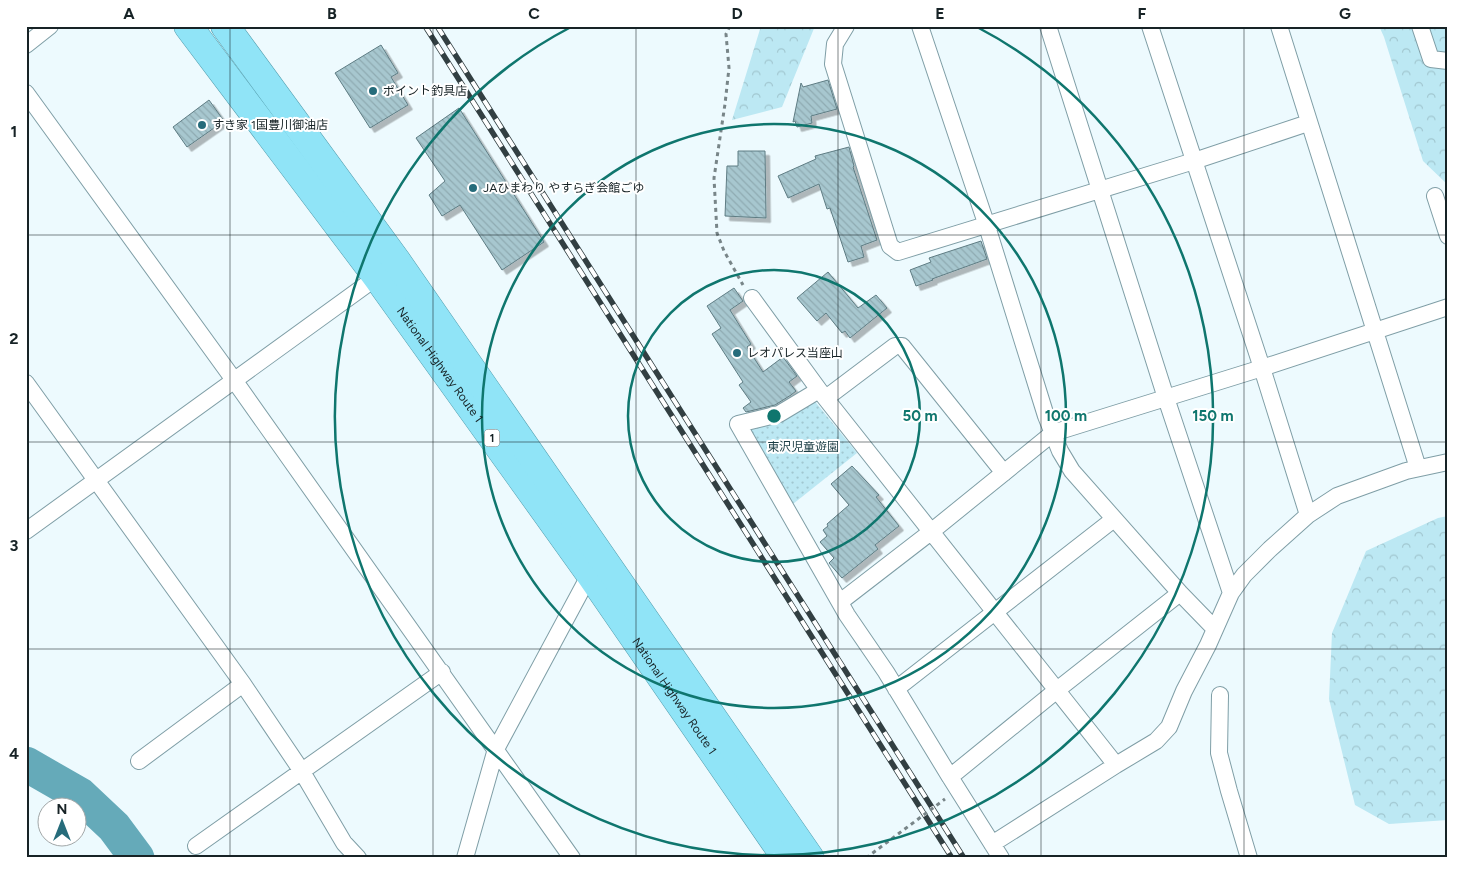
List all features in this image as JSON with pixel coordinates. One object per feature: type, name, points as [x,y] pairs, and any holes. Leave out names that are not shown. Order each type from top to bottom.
[{"type":"highway","name":"National Highway Route 1","points":[[188,26],[377,277],[590,574],[786,858]]},
{"type":"highway","name":"National Highway Route 1","points":[[225,26],[396,260],[810,858]]},
{"type":"street","points":[[26,45],[50,26]]},
{"type":"street","points":[[846,26],[834,44],[833,64],[890,246],[898,252],[1194,161],[1308,123]]},
{"type":"street","points":[[920,26],[1060,451],[1072,471],[1180,593],[1214,628]]},
{"type":"street","points":[[1048,26],[1166,398],[1231,593]]},
{"type":"street","points":[[1150,26],[1308,515]]},
{"type":"street","points":[[1278,26],[1418,468]]},
{"type":"street","points":[[1420,26],[1430,59],[1448,61]]},
{"type":"street","points":[[26,93],[234,380],[572,858]]},
{"type":"street","points":[[1435,196],[1448,236]]},
{"type":"street","points":[[26,531],[377,277]]},
{"type":"street","points":[[752,298],[822,394],[1116,765]]},
{"type":"street","points":[[840,602],[932,531],[1053,433],[1262,368],[1448,307]]},
{"type":"street","points":[[1004,473],[902,346],[896,346],[822,394],[782,412],[738,424],[840,602],[996,851],[1116,765],[1156,741],[1169,727],[1184,691],[1208,645],[1231,593],[1244,575],[1308,515],[1345,492],[1406,471],[1448,462]]},
{"type":"street","points":[[26,383],[243,684],[301,770],[344,843],[358,858]]},
{"type":"street","points":[[896,689],[1114,519]]},
{"type":"street","points":[[465,858],[496,749],[590,574]]},
{"type":"street","points":[[950,778],[1057,690],[1180,593]]},
{"type":"street","points":[[196,846],[442,672]]},
{"type":"street","points":[[139,761],[243,684]]},
{"type":"street","points":[[1220,695],[1219,752],[1231,800],[1249,858]]},
{"type":"path","points":[[730,26],[726,34],[729,68],[714,178],[717,233],[720,244],[736,275],[752,298]]},
{"type":"path","points":[[866,858],[946,798]]},
{"type":"green space","points":[[761,26],[815,26],[782,107],[732,120]]},
{"type":"green space","points":[[1379,26],[1448,26],[1448,185],[1423,161]]},
{"type":"green space","name":"東沢児童遊園","points":[[813,399],[857,453],[793,504],[748,426]]},
{"type":"green space","points":[[1448,516],[1448,820],[1389,824],[1355,805],[1329,699],[1332,633],[1366,551],[1438,518]]},
{"type":"building","name":"ポイント釣具店","points":[[381,45],[398,73],[391,77],[408,105],[370,128],[335,73]]},
{"type":"building","points":[[828,80],[837,109],[811,116],[812,123],[797,127],[795,121],[793,122],[801,83],[803,87]]},
{"type":"building","name":"すき家 1国豊川御油店","points":[[209,100],[224,121],[187,147],[173,127]]},
{"type":"building","name":"JAひまわり やすらぎ会館ごゆ","points":[[459,108],[544,242],[502,270],[460,205],[442,216],[429,195],[445,181],[416,138]]},
{"type":"building","points":[[849,147],[853,167],[877,240],[861,246],[864,257],[848,262],[830,208],[827,209],[819,184],[788,198],[778,176],[816,159],[815,156]]},
{"type":"building","points":[[738,151],[765,151],[766,218],[725,216],[727,166],[738,166]]},
{"type":"building","points":[[981,241],[987,259],[916,286],[910,270],[931,262],[929,258]]},
{"type":"building","points":[[828,272],[858,308],[876,295],[887,308],[850,338],[845,331],[842,333],[826,313],[817,321],[797,298]]},
{"type":"building","points":[[734,288],[743,301],[730,310],[751,344],[747,347],[763,372],[783,357],[797,376],[789,382],[796,391],[791,395],[775,405],[746,412],[743,408],[751,402],[739,385],[743,382],[712,334],[721,328],[707,306]]},
{"type":"building","points":[[852,466],[879,495],[876,497],[899,526],[875,545],[878,549],[842,578],[829,563],[834,558],[820,542],[827,536],[823,530],[828,526],[827,524],[849,505],[831,484]]},
{"type":"waterway","points":[[26,764],[80,795],[114,827],[137,858]]},
{"type":"railway","points":[[425,26],[952,858]]},
{"type":"railway","points":[[437,26],[964,858]]},
{"type":"place","name":"ポイント釣具店","points":[[373,91]]},
{"type":"place","name":"すき家 1国豊川御油店","points":[[202,125]]},
{"type":"place","name":"JAひまわり やすらぎ会館ごゆ","points":[[473,188]]},
{"type":"place","name":"レオパレス当座山","points":[[737,353]]}]
